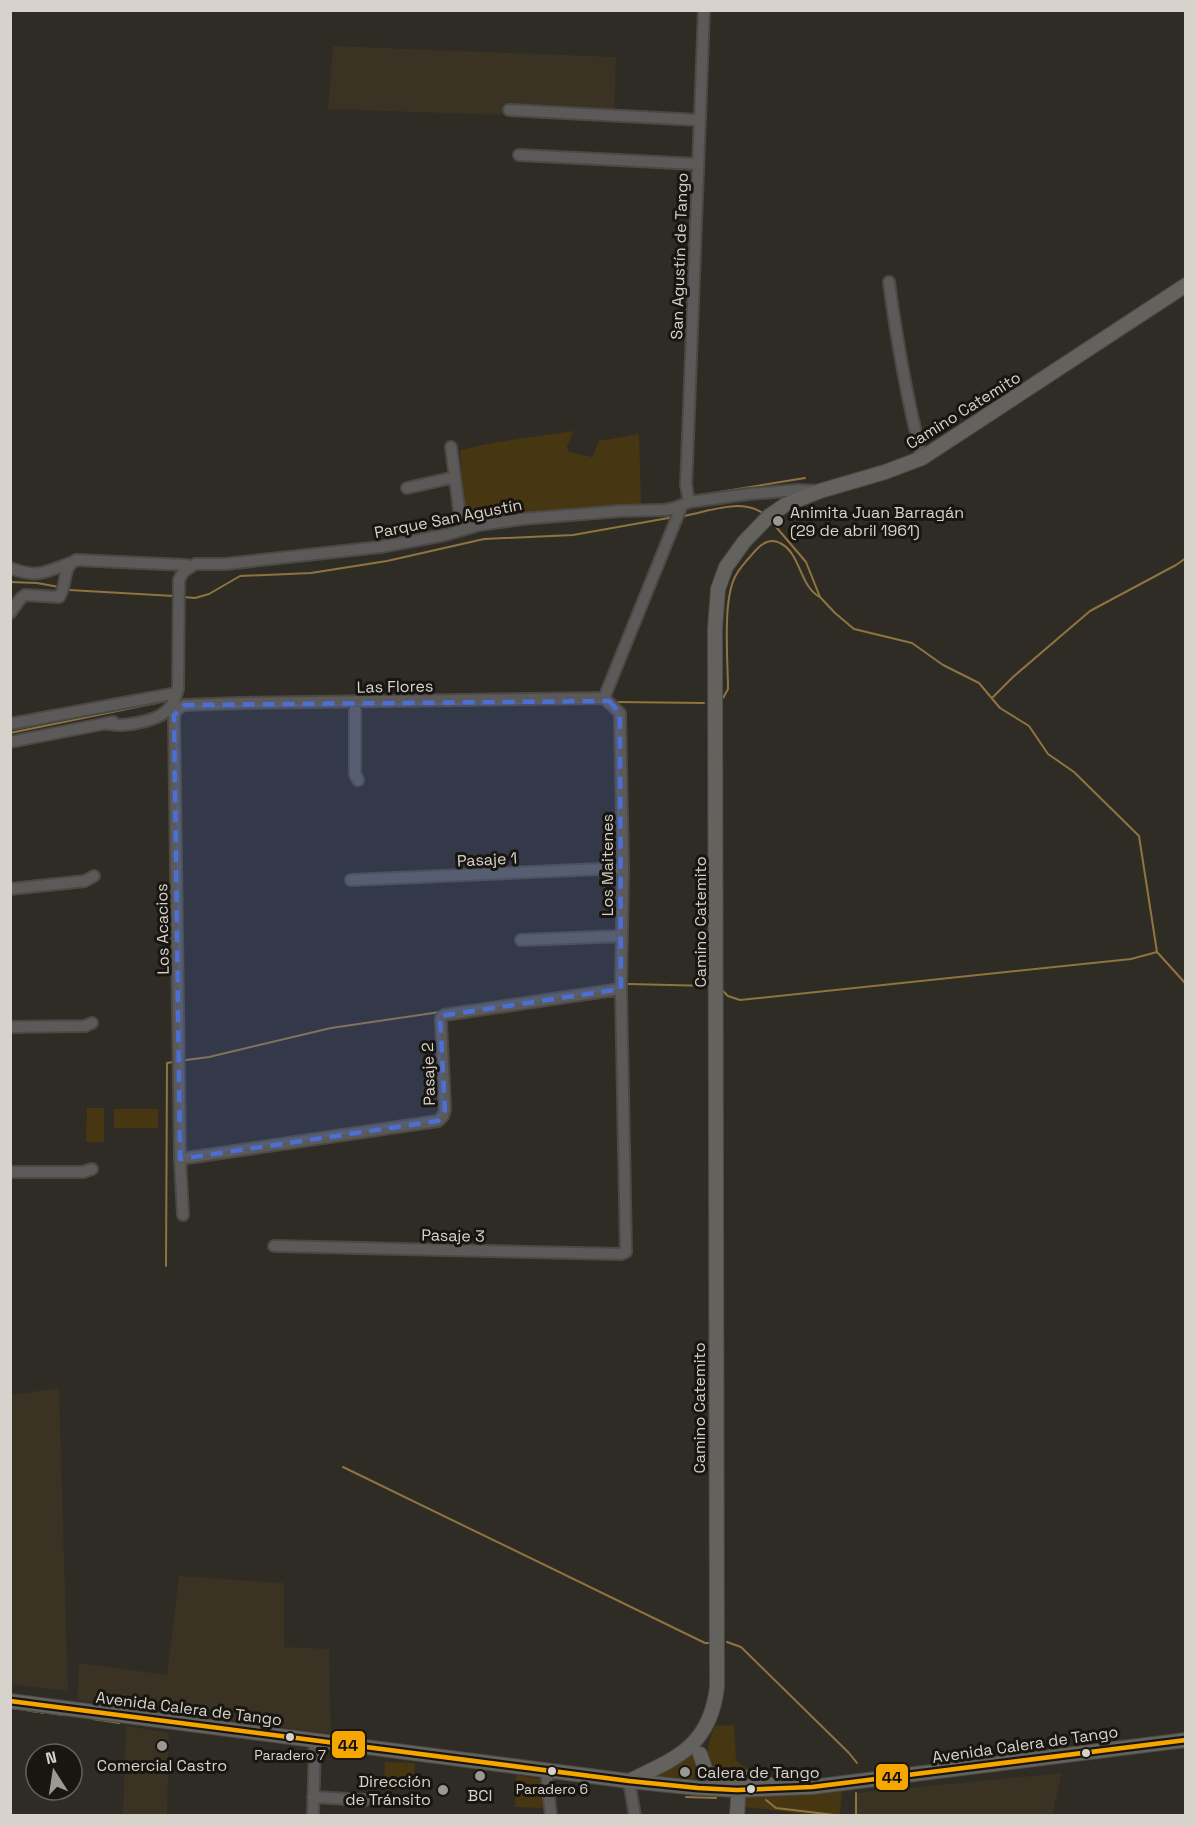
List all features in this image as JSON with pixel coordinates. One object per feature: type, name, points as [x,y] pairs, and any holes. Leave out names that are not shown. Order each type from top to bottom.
[{"type":"main road","name":"Camino Catemito","points":[[630,1781],[674,1759],[700,1736],[714,1705],[718,1669],[715,1298],[716,608],[720,583],[731,558],[757,528],[785,505],[820,491],[862,480],[922,458],[1185,285]]},
{"type":"main road","name":"Avenida Calera de Tango","points":[[10,1701],[546,1771],[698,1788],[741,1783],[777,1789],[846,1784],[1185,1740]]},
{"type":"main road","points":[[698,1788],[700,1736]]},
{"type":"main road","points":[[700,1754],[706,1771],[716,1780],[741,1783],[737,1815]]},
{"type":"street","name":"San Agustín de Tango","points":[[682,509],[686,484],[704,10]]},
{"type":"street","points":[[509,110],[699,120]]},
{"type":"street","points":[[519,155],[697,164]]},
{"type":"street","points":[[889,282],[899,357],[922,458]]},
{"type":"street","points":[[451,447],[459,509],[465,529]]},
{"type":"street","points":[[407,488],[454,477]]},
{"type":"street","points":[[783,491],[787,500],[785,505]]},
{"type":"street","name":"Parque San Agustín","points":[[10,567],[37,575],[81,560],[189,566],[225,564],[380,547],[522,519],[682,509],[783,491],[820,491]]},
{"type":"street","points":[[604,698],[682,509]]},
{"type":"street","points":[[10,613],[25,595],[59,597],[70,563]]},
{"type":"street","points":[[10,742],[108,724],[120,726],[164,713],[177,693],[178,586],[180,576],[189,566]]},
{"type":"street","points":[[10,724],[177,693]]},
{"type":"street","name":"Las Flores","points":[[186,704],[604,698]]},
{"type":"street","name":"Los Maitenes","points":[[604,698],[620,714],[623,868],[621,989],[626,1246]]},
{"type":"street","points":[[355,701],[355,774],[358,780]]},
{"type":"street","name":"Los Acacios","points":[[183,1215],[180,1159],[174,715],[180,706],[186,704]]},
{"type":"street","name":"Pasaje 1","points":[[351,880],[623,868]]},
{"type":"street","points":[[10,890],[85,881],[94,876]]},
{"type":"street","points":[[520,940],[622,936]]},
{"type":"street","name":"Pasaje 2","points":[[180,1159],[438,1121],[445,1110],[441,1022],[444,1015],[621,989]]},
{"type":"street","points":[[10,1027],[84,1026],[92,1023]]},
{"type":"street","points":[[10,1172],[83,1172],[92,1169]]},
{"type":"street","name":"Pasaje 3","points":[[274,1246],[621,1254],[626,1252],[626,1246]]},
{"type":"street","points":[[313,1815],[315,1740]]},
{"type":"street","points":[[546,1771],[551,1815]]},
{"type":"street","points":[[630,1781],[635,1815]]},
{"type":"street","points":[[313,1797],[365,1800]]},
{"type":"highlighted area","points":[[609,701],[620,713],[621,989],[440,1016],[445,1110],[438,1121],[180,1159],[174,715],[184,705]]},
{"type":"shaded area","points":[[333,46],[616,57],[614,119],[328,109]]},
{"type":"shaded area","points":[[574,431],[567,446],[568,452],[592,457],[599,441],[639,434],[641,505],[474,521],[465,515],[460,450],[497,442]]},
{"type":"shaded area","points":[[87,1108],[104,1108],[104,1142],[86,1142]]},
{"type":"shaded area","points":[[114,1109],[158,1109],[158,1128],[114,1128]]},
{"type":"shaded area","points":[[59,1388],[68,1691],[10,1684],[11,1395]]},
{"type":"shaded area","points":[[179,1576],[284,1583],[284,1647],[329,1649],[331,1734],[77,1700],[79,1663],[167,1675]]},
{"type":"shaded area","points":[[734,1725],[736,1760],[749,1771],[720,1774],[709,1757],[710,1739],[715,1726]]},
{"type":"shaded area","points":[[126,1726],[169,1733],[167,1815],[123,1815]]},
{"type":"shaded area","points":[[697,1748],[695,1779],[654,1776],[680,1763]]},
{"type":"shaded area","points":[[385,1762],[415,1763],[413,1790],[384,1788]]},
{"type":"shaded area","points":[[1062,1773],[1052,1815],[856,1815],[856,1793]]},
{"type":"shaded area","points":[[516,1775],[544,1779],[546,1808],[515,1807]]},
{"type":"shaded area","points":[[842,1788],[840,1815],[813,1815],[745,1807],[746,1795]]},
{"type":"waterway","points":[[695,496],[805,478]]},
{"type":"waterway","points":[[683,516],[735,506],[755,509],[764,514]]},
{"type":"waterway","points":[[183,597],[195,598],[209,594],[240,576],[311,573],[387,561],[484,539],[573,535],[674,517]]},
{"type":"waterway","points":[[771,521],[806,562],[820,597],[835,613],[854,629],[912,643],[943,665],[979,683],[1000,708],[1029,726],[1048,754],[1074,772],[1139,836],[1157,952],[1186,984]]},
{"type":"waterway","points":[[723,698],[728,689],[727,614],[732,586],[740,568],[758,547],[773,541],[787,548],[808,585],[820,597]]},
{"type":"waterway","points":[[992,698],[1090,611],[1186,558]]},
{"type":"waterway","points":[[10,582],[59,587]]},
{"type":"waterway","points":[[69,590],[174,596]]},
{"type":"waterway","points":[[10,733],[166,701]]},
{"type":"waterway","points":[[616,702],[704,703]]},
{"type":"waterway","points":[[722,990],[728,996],[740,1000],[1131,959],[1157,952]]},
{"type":"waterway","points":[[628,984],[712,986]]},
{"type":"waterway","points":[[186,1060],[209,1057],[331,1028],[440,1012]]},
{"type":"waterway","points":[[166,1266],[167,1063],[173,1062]]},
{"type":"waterway","points":[[343,1467],[705,1643],[711,1643]]},
{"type":"waterway","points":[[727,1642],[741,1647],[857,1763]]},
{"type":"waterway","points":[[10,1708],[16,1709]]},
{"type":"waterway","points":[[20,1709],[37,1712]]},
{"type":"waterway","points":[[50,1713],[62,1715]]},
{"type":"waterway","points":[[93,1719],[119,1723]]},
{"type":"waterway","points":[[856,1793],[856,1816]]},
{"type":"waterway","points":[[686,1797],[716,1798]]},
{"type":"waterway","points":[[766,1800],[776,1808],[843,1816]]},
{"type":"transit line","name":"44","points":[[10,1701],[629,1781],[737,1790],[812,1787],[1186,1740]]},
{"type":"place","name":"Animita Juan Barragán (29 de abril 1961)","points":[[778,521]]},
{"type":"place","name":"Paradero 7","points":[[290,1737]]},
{"type":"place","name":"Comercial Castro","points":[[162,1746]]},
{"type":"place","name":"Paradero 6","points":[[552,1771]]},
{"type":"place","name":"Calera de Tango","points":[[685,1772]]},
{"type":"place","name":"BCI","points":[[480,1776]]},
{"type":"place","name":"Dirección de Tránsito","points":[[443,1790]]}]
